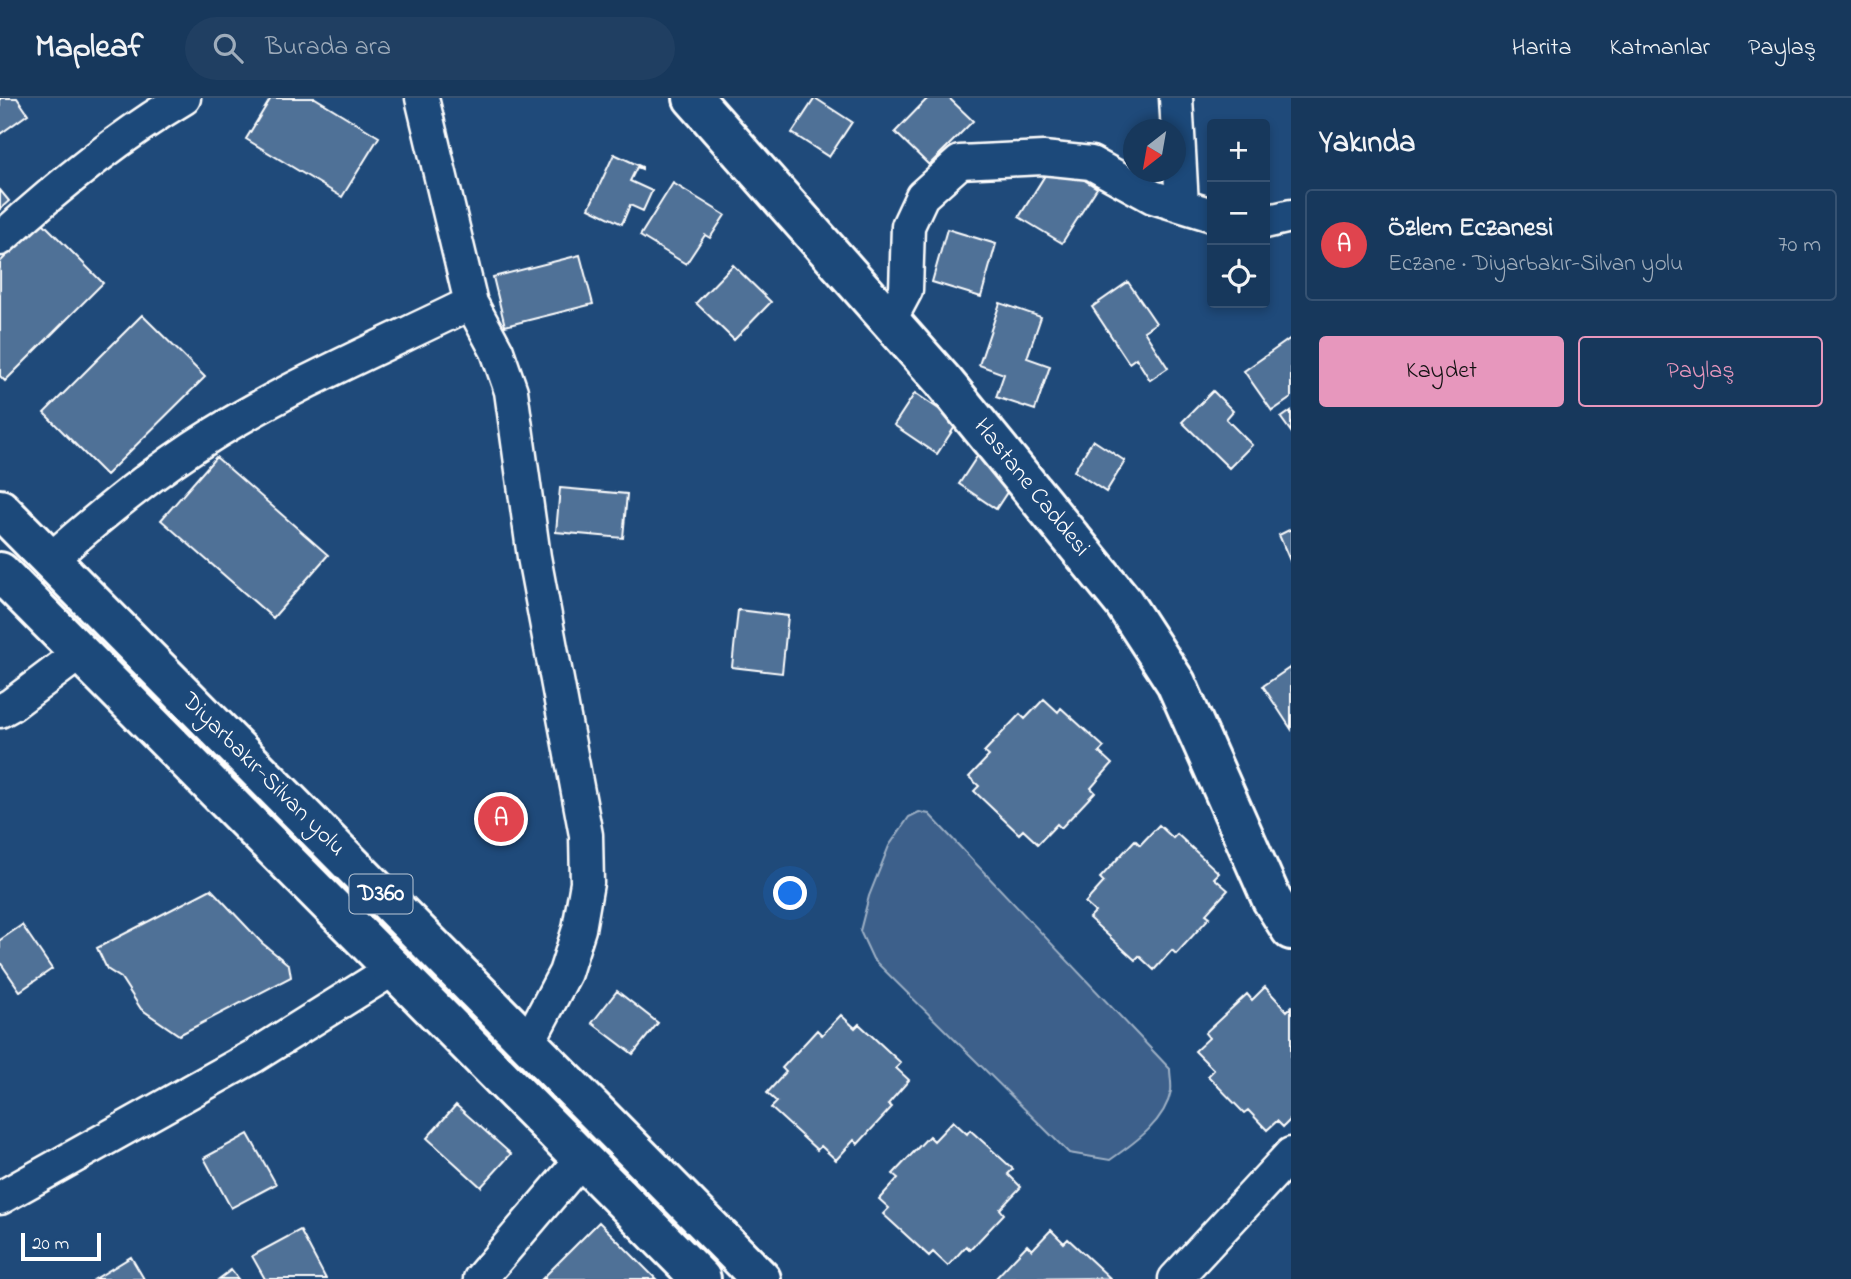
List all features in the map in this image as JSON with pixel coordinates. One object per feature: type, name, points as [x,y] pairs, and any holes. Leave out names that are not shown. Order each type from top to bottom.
[{"type":"main road","name":"Hastane Caddesi","points":[[693,98],[944,382],[1124,603],[1176,683],[1272,900],[1291,930]]},
{"type":"main road","name":"Diyarbakır-Silvan yolu","points":[[0,509],[761,1279]]},
{"type":"main road","name":"Diyarbakır-Silvan yolu","points":[[0,572],[701,1279]]},
{"type":"street","points":[[0,239],[82,169],[184,98]]},
{"type":"street","points":[[422,98],[471,303],[497,351],[511,391],[534,557],[586,835],[587,883],[579,929],[565,973],[528,1043]]},
{"type":"street","points":[[1176,98],[1182,205]]},
{"type":"street","points":[[890,320],[906,290],[908,226],[922,196],[960,162],[1042,158],[1091,163],[1153,197],[1207,213]]},
{"type":"street","points":[[1270,221],[1291,216]]},
{"type":"street","points":[[50,560],[114,503],[215,433],[271,401],[471,303]]},
{"type":"street","points":[[0,711],[80,653]]},
{"type":"street","points":[[0,1198],[254,1056],[393,969]]},
{"type":"street","points":[[1175,1279],[1291,1154]]},
{"type":"street","points":[[480,1279],[582,1160]]},
{"type":"shaded area","points":[[919,812],[929,814],[1170,1069],[1171,1091],[1162,1112],[1147,1131],[1110,1160],[1069,1153],[873,959],[860,931],[869,896],[889,846],[909,817]]},
{"type":"building","points":[[0,98],[17,98],[28,114],[0,134]]},
{"type":"building","points":[[271,98],[315,98],[379,137],[342,197],[246,139]]},
{"type":"building","points":[[815,98],[852,122],[829,157],[792,133]]},
{"type":"building","points":[[928,98],[949,98],[973,121],[929,165],[895,132]]},
{"type":"building","points":[[614,154],[642,167],[637,167],[630,181],[652,191],[643,211],[630,205],[622,224],[589,208]]},
{"type":"building","points":[[1054,161],[1097,188],[1062,243],[1019,217]]},
{"type":"building","points":[[673,183],[725,215],[710,238],[705,235],[686,264],[640,236]]},
{"type":"building","points":[[0,190],[9,201],[0,209]]},
{"type":"building","points":[[41,221],[103,283],[5,381],[0,376],[0,262]]},
{"type":"building","points":[[947,229],[996,244],[981,297],[932,282]]},
{"type":"building","points":[[580,255],[593,304],[505,326],[493,277]]},
{"type":"building","points":[[733,265],[771,302],[734,340],[696,303]]},
{"type":"building","points":[[1128,282],[1156,323],[1144,331],[1168,368],[1150,380],[1136,358],[1129,363],[1092,307]]},
{"type":"building","points":[[1000,303],[1041,317],[1027,358],[1050,366],[1035,410],[996,397],[1004,374],[979,365]]},
{"type":"building","points":[[142,315],[205,377],[106,475],[44,413]]},
{"type":"building","points":[[1291,338],[1291,398],[1272,411],[1244,371]]},
{"type":"building","points":[[1213,391],[1233,411],[1226,419],[1252,445],[1229,468],[1182,422]]},
{"type":"building","points":[[915,393],[958,422],[937,454],[894,425]]},
{"type":"building","points":[[1291,411],[1291,432],[1281,418]]},
{"type":"building","points":[[1093,440],[1125,461],[1106,492],[1074,471]]},
{"type":"building","points":[[980,452],[1017,477],[996,509],[959,484]]},
{"type":"building","points":[[216,457],[328,555],[273,618],[161,520]]},
{"type":"building","points":[[560,488],[627,494],[623,538],[556,532]]},
{"type":"building","points":[[1291,529],[1291,563],[1279,535]]},
{"type":"building","points":[[738,610],[788,616],[782,673],[732,667]]},
{"type":"building","points":[[1291,667],[1291,729],[1263,686]]},
{"type":"building","points":[[1044,699],[1058,712],[1061,708],[1104,747],[1099,752],[1112,764],[1091,788],[1095,792],[1061,828],[1057,824],[1038,844],[1023,830],[1019,834],[974,791],[979,786],[969,777],[989,756],[984,752],[1020,714],[1025,719]]},
{"type":"building","points":[[1159,825],[1173,838],[1177,834],[1219,873],[1214,878],[1228,890],[1206,914],[1210,917],[1176,954],[1172,950],[1154,970],[1139,956],[1135,960],[1089,918],[1095,912],[1085,903],[1104,882],[1100,878],[1135,840],[1140,845]]},
{"type":"building","points":[[211,889],[262,943],[289,965],[291,977],[179,1035],[141,1009],[121,978],[107,969],[97,948]]},
{"type":"building","points":[[22,925],[52,969],[20,991],[0,962],[0,940]]},
{"type":"building","points":[[1265,987],[1287,1011],[1291,1007],[1291,1119],[1283,1127],[1277,1121],[1267,1130],[1248,1110],[1244,1113],[1208,1076],[1214,1070],[1195,1051],[1209,1038],[1205,1033],[1247,994],[1252,1000]]},
{"type":"building","points":[[617,991],[658,1023],[633,1054],[592,1023]]},
{"type":"building","points":[[841,1015],[855,1028],[859,1024],[901,1063],[896,1068],[909,1080],[888,1104],[892,1107],[858,1144],[854,1140],[836,1160],[821,1146],[817,1150],[771,1108],[777,1102],[767,1093],[786,1072],[782,1068],[817,1030],[822,1035]]},
{"type":"building","points":[[456,1105],[511,1154],[481,1187],[427,1138]]},
{"type":"building","points":[[953,1121],[967,1134],[970,1130],[1013,1169],[1008,1174],[1021,1187],[1000,1209],[1004,1214],[970,1250],[966,1246],[948,1266],[933,1252],[929,1256],[883,1214],[889,1208],[879,1199],[898,1178],[893,1174],[929,1136],[934,1141]]},
{"type":"building","points":[[248,1134],[276,1184],[231,1208],[204,1158]]},
{"type":"building","points":[[599,1222],[656,1279],[542,1279]]},
{"type":"building","points":[[300,1230],[326,1279],[265,1279],[252,1256]]},
{"type":"building","points":[[1051,1230],[1064,1243],[1068,1239],[1110,1278],[995,1279],[1027,1245],[1032,1250]]},
{"type":"building","points":[[131,1257],[144,1279],[95,1279]]},
{"type":"building","points":[[231,1270],[238,1279],[219,1279]]},
{"type":"place","name":"Özlem Eczanesi","points":[[501,819]]}]
